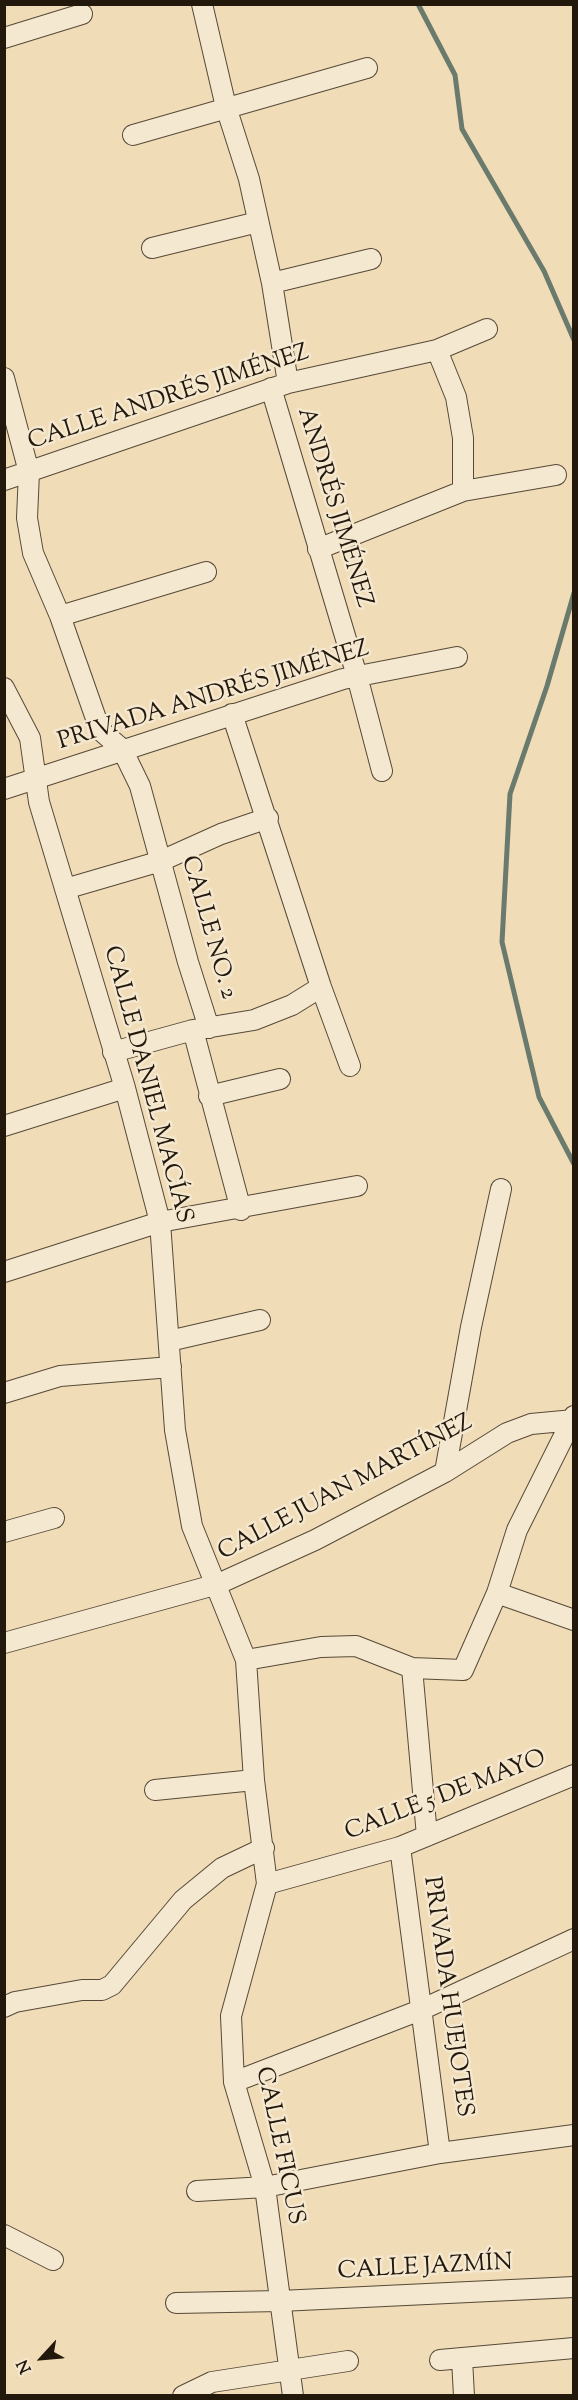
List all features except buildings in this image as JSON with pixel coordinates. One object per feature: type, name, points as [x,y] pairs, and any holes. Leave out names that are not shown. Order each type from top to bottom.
[{"type":"street","points":[[202,4],[226,107],[249,180],[272,283],[279,386]]},
{"type":"street","points":[[4,38],[82,14]]},
{"type":"street","points":[[133,135],[367,69]]},
{"type":"street","points":[[152,248],[258,222]]},
{"type":"street","points":[[272,283],[371,259]]},
{"type":"street","name":"CALLE ANDRÉS JIMÉNEZ","points":[[4,480],[279,386],[437,350],[487,329]]},
{"type":"street","points":[[437,350],[456,396],[463,438],[463,491]]},
{"type":"street","points":[[4,378],[29,472],[27,518],[33,553],[60,616],[100,730],[122,749]]},
{"type":"street","name":"ANDRÉS JIMÉNEZ","points":[[279,386],[318,549],[357,676],[382,771]]},
{"type":"street","points":[[318,549],[463,491],[556,475]]},
{"type":"street","points":[[60,616],[206,572]]},
{"type":"street","name":"PRIVADA ANDRÉS JIMÉNEZ","points":[[22,784],[122,749],[357,676],[456,657]]},
{"type":"street","name":"CALLE DANIEL MACÍAS","points":[[4,688],[30,738],[22,784],[39,802],[125,1088],[160,1222],[175,1430],[192,1526],[218,1584]]},
{"type":"street","points":[[232,714],[268,818],[321,987],[350,1066]]},
{"type":"street","name":"CALLE NO. 2","points":[[113,1052],[201,1029],[188,962],[140,786],[122,749]]},
{"type":"street","points":[[65,889],[161,861],[221,834],[268,818]]},
{"type":"street","points":[[241,1210],[209,1096],[201,1029],[254,1020],[292,1005],[321,987]]},
{"type":"street","points":[[209,1096],[280,1079]]},
{"type":"street","points":[[4,1126],[125,1088]]},
{"type":"street","points":[[4,1272],[160,1222],[241,1210],[357,1186]]},
{"type":"street","points":[[445,1472],[471,1327],[501,1189]]},
{"type":"street","points":[[170,1341],[260,1320]]},
{"type":"street","points":[[4,1393],[60,1376],[171,1367]]},
{"type":"street","points":[[246,1660],[321,1647],[356,1646],[412,1668],[463,1670],[497,1593],[517,1530],[573,1418]]},
{"type":"street","name":"CALLE JUAN MARTÍNEZ","points":[[4,1643],[218,1584],[315,1540],[445,1472],[507,1433],[531,1424],[573,1418]]},
{"type":"street","points":[[4,1532],[54,1518]]},
{"type":"street","name":"CALLE FICUS","points":[[218,1584],[246,1660],[254,1780],[267,1884],[231,2016],[234,2082],[265,2187],[293,2396]]},
{"type":"street","points":[[497,1593],[573,1620]]},
{"type":"street","points":[[412,1668],[427,1836]]},
{"type":"street","name":"CALLE 5 DE MAYO","points":[[267,1884],[400,1847],[573,1775]]},
{"type":"street","points":[[155,1790],[254,1780]]},
{"type":"street","name":"PRIVADA HUEJOTES","points":[[400,1847],[423,2009],[440,2153]]},
{"type":"street","points":[[4,2007],[15,2002],[82,1990],[102,1990],[112,1985],[183,1900],[222,1868],[264,1848]]},
{"type":"street","points":[[234,2082],[423,2009],[573,1939]]},
{"type":"street","points":[[197,2191],[265,2187],[440,2153],[573,2135]]},
{"type":"street","points":[[4,2235],[53,2260]]},
{"type":"street","name":"CALLE JAZMÍN","points":[[176,2303],[280,2301],[573,2287]]},
{"type":"street","points":[[440,2360],[573,2348]]},
{"type":"street","points":[[462,2359],[465,2396]]},
{"type":"street","points":[[183,2396],[212,2382],[348,2361]]},
{"type":"waterway","points":[[418,4],[455,75],[462,129],[544,271],[574,340]]},
{"type":"waterway","points":[[574,593],[547,686],[510,794],[502,942],[539,1097],[574,1164]]}]
